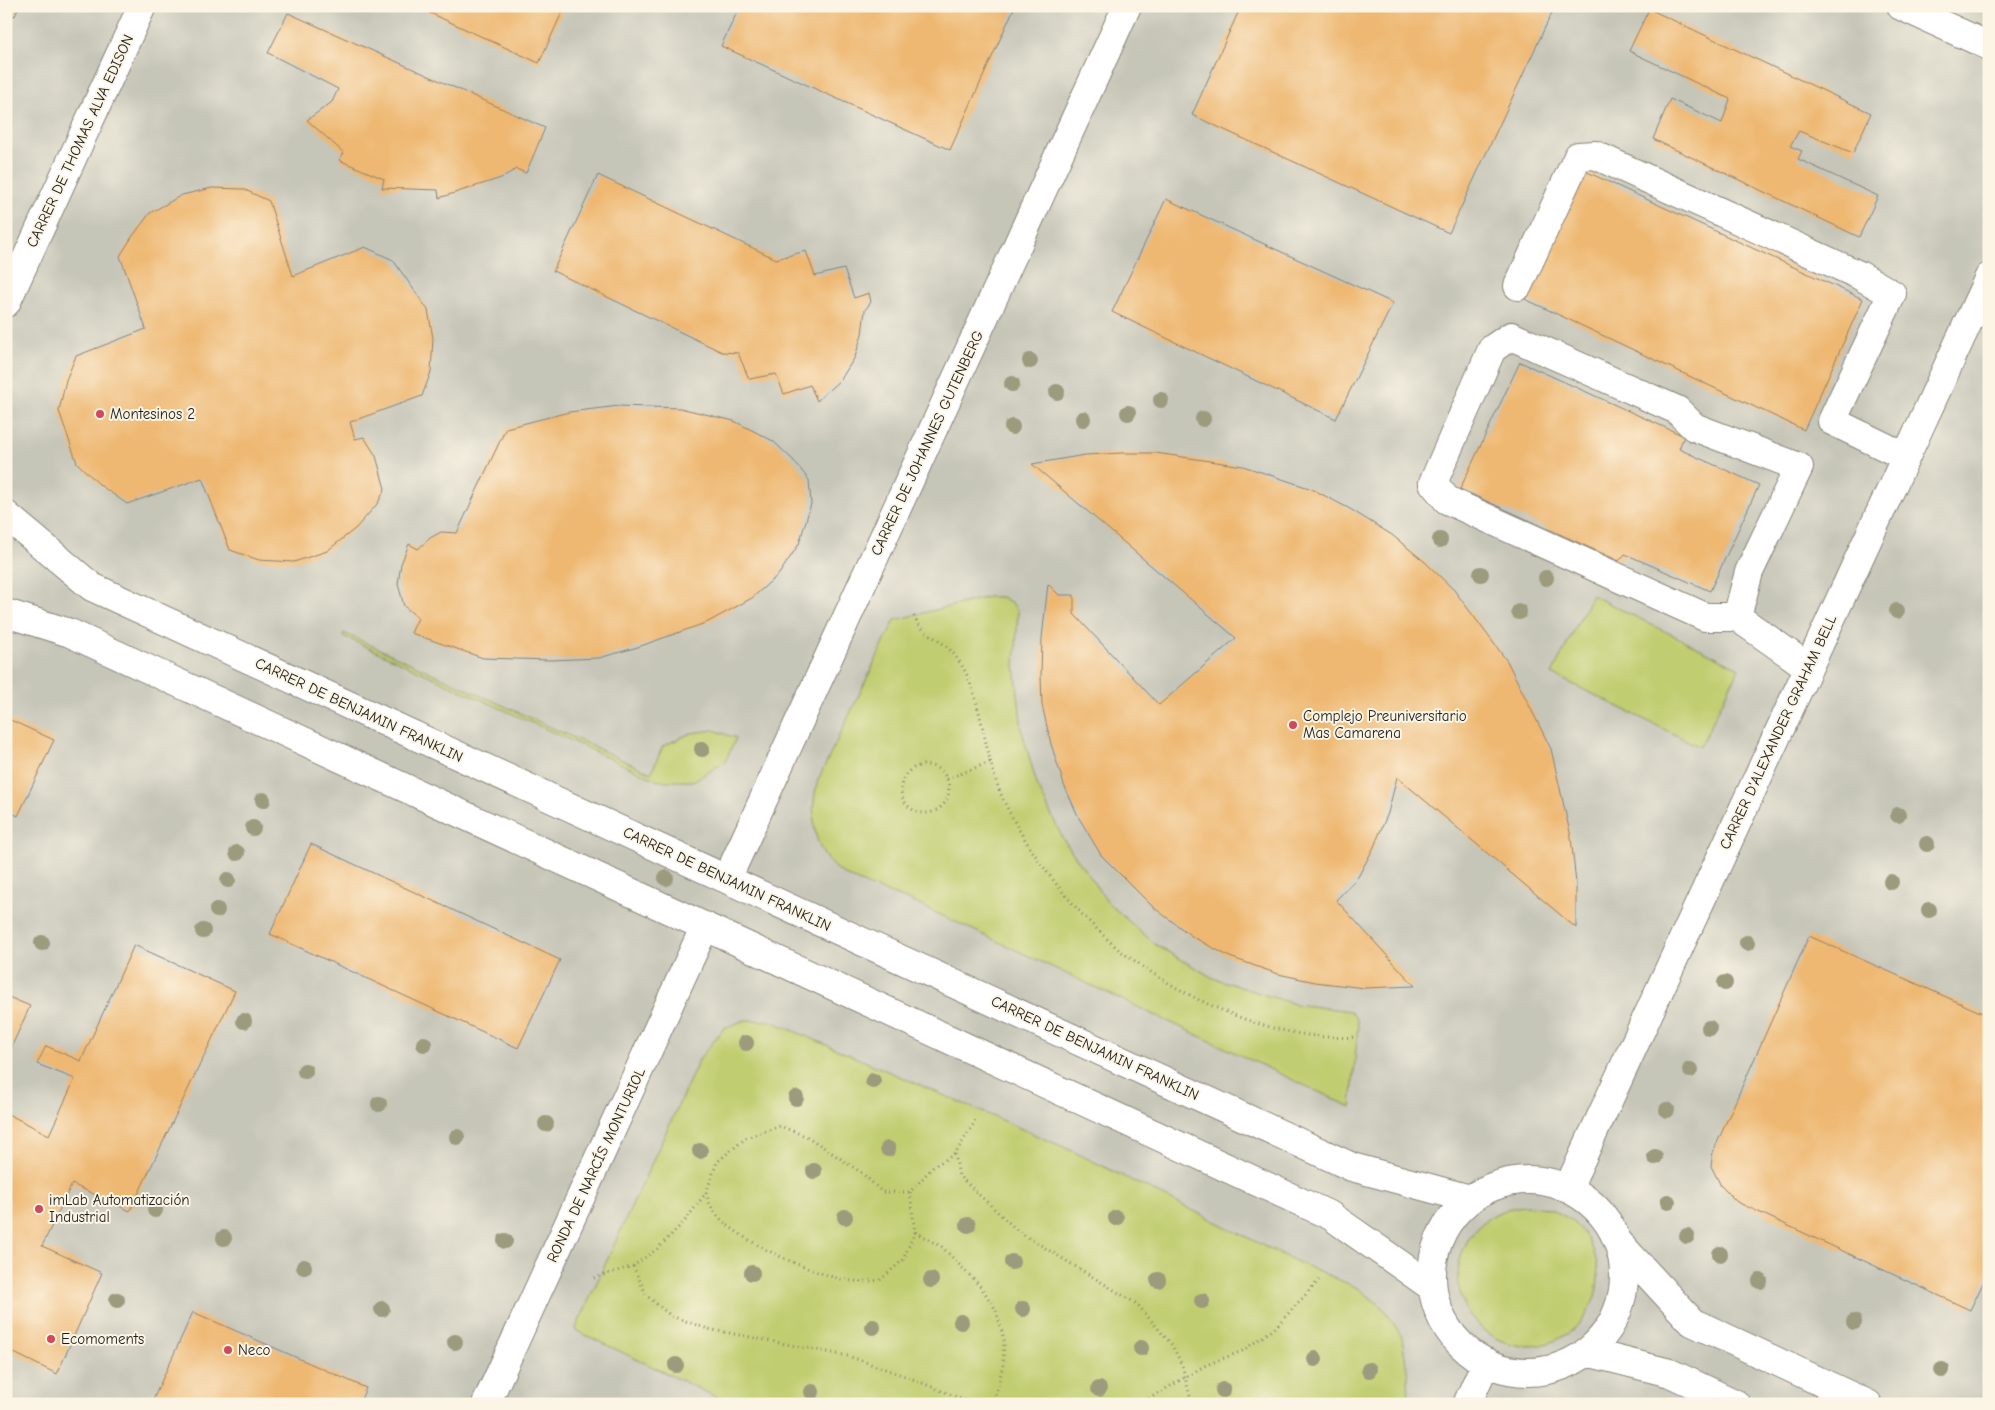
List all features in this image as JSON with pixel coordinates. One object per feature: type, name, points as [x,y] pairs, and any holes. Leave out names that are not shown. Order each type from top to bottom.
[{"type":"street","name":"CARRER DE THOMAS ALVA EDISON","points":[[6,303],[142,6]]},
{"type":"street","name":"CARRER DE JOHANNES GUTENBERG","points":[[727,879],[1127,6]]},
{"type":"street","points":[[1902,6],[1989,46]]},
{"type":"street","points":[[1518,286],[1578,156],[1595,155],[1859,275],[1892,294],[1832,422],[1906,457]]},
{"type":"street","name":"CARRER D'ALEXANDER GRAHAM BELL","points":[[1568,1188],[1989,277]]},
{"type":"street","points":[[1737,617],[1749,572],[1799,467],[1694,427],[1677,410],[1511,336],[1492,348],[1433,483],[1447,500],[1705,617],[1737,617],[1808,667]]},
{"type":"street","name":"CARRER DE BENJAMIN FRANKLIN","points":[[6,515],[92,587],[1352,1167],[1470,1199]]},
{"type":"street","points":[[6,613],[70,633],[1331,1216],[1432,1287]]},
{"type":"street","name":"RONDA DE NARCÍS MONTURIOL","points":[[486,1404],[705,926]]},
{"type":"street","points":[[1617,1240],[1624,1271],[1620,1302],[1607,1330],[1586,1352],[1562,1365],[1537,1371],[1511,1370],[1486,1362],[1460,1344],[1441,1318],[1432,1287],[1432,1262],[1439,1238],[1452,1216],[1470,1199],[1492,1186],[1517,1180],[1543,1180],[1568,1188],[1588,1201],[1606,1219],[1617,1240],[1692,1322],[1868,1404]]},
{"type":"street","points":[[1586,1352],[1670,1373],[1736,1404]]},
{"type":"street","points":[[1467,1404],[1486,1362]]},
{"type":"path","points":[[914,616],[916,623],[921,628],[954,654],[965,671],[973,691],[990,762],[1004,800],[1046,871],[1078,910],[1118,949],[1164,981],[1211,1005],[1253,1022],[1288,1031],[1337,1038],[1356,1036]]},
{"type":"path","points":[[948,779],[990,762]]},
{"type":"path","points":[[919,766],[936,767],[948,779],[950,786],[947,801],[936,812],[920,813],[907,806],[903,799],[902,783],[905,775],[912,769],[919,766]]},
{"type":"path","points":[[594,1278],[633,1266],[657,1249],[684,1222],[706,1194],[718,1162],[746,1138],[780,1126],[808,1137],[862,1173],[882,1192],[910,1192],[934,1166],[955,1154],[976,1120]]},
{"type":"path","points":[[955,1154],[959,1176],[1019,1232],[1137,1304],[1172,1345],[1182,1365],[1192,1404]]},
{"type":"path","points":[[706,1194],[714,1212],[729,1226],[759,1246],[793,1263],[852,1281],[880,1280],[903,1260],[915,1232],[910,1192]]},
{"type":"path","points":[[915,1232],[942,1247],[981,1287],[996,1310],[1004,1340],[1004,1366],[993,1404]]},
{"type":"path","points":[[633,1266],[647,1296],[671,1316],[708,1329],[848,1356],[905,1376],[974,1404]]},
{"type":"path","points":[[1140,1404],[1206,1365],[1242,1351],[1274,1329],[1319,1280]]},
{"type":"shaded area","points":[[6,6],[1989,6],[1989,1404],[6,1404]]},
{"type":"green space","points":[[1592,595],[1739,668],[1700,747],[1552,674]]},
{"type":"green space","points":[[988,597],[1002,597],[1012,603],[1018,611],[1015,666],[1022,731],[1037,785],[1063,839],[1108,903],[1156,945],[1213,978],[1294,1004],[1350,1011],[1357,1019],[1358,1026],[1351,1107],[911,901],[850,877],[834,867],[826,858],[814,826],[814,802],[818,780],[895,620]]},
{"type":"green space","points":[[344,633],[651,773],[663,746],[691,733],[714,730],[736,738],[725,762],[693,781],[659,781],[343,636]]},
{"type":"green space","points":[[745,1020],[771,1021],[1066,1148],[1285,1256],[1360,1289],[1385,1310],[1402,1337],[1408,1377],[1409,1404],[731,1404],[575,1330],[700,1058],[724,1028]]},
{"type":"green space","points":[[1528,1206],[1555,1212],[1567,1218],[1577,1227],[1586,1237],[1592,1249],[1598,1276],[1592,1303],[1586,1315],[1577,1325],[1567,1334],[1555,1340],[1528,1346],[1501,1340],[1489,1334],[1479,1325],[1470,1315],[1464,1303],[1458,1276],[1464,1249],[1470,1237],[1479,1227],[1489,1218],[1501,1212]]},
{"type":"building","points":[[6,6],[19,6],[15,16],[6,13]]},
{"type":"building","points":[[415,6],[565,6],[539,63]]},
{"type":"building","points":[[740,6],[1015,6],[950,150],[721,46]]},
{"type":"building","points":[[1241,6],[1555,6],[1449,233],[1192,115]]},
{"type":"building","points":[[1649,9],[1871,113],[1853,153],[1799,131],[1790,146],[1802,151],[1798,159],[1878,196],[1859,237],[1653,139],[1670,99],[1722,123],[1730,99],[1629,51]]},
{"type":"building","points":[[288,13],[545,128],[526,173],[516,169],[501,178],[439,198],[438,190],[382,188],[384,179],[339,160],[344,153],[307,120],[332,102],[338,89],[268,53]]},
{"type":"building","points":[[1585,171],[1863,299],[1804,430],[1525,299]]},
{"type":"building","points":[[598,175],[776,259],[806,251],[815,276],[844,269],[854,298],[869,293],[871,302],[865,310],[862,334],[855,357],[841,379],[817,401],[810,385],[784,394],[776,374],[749,379],[738,353],[722,352],[553,271]]},
{"type":"building","points":[[212,188],[243,189],[269,201],[293,276],[365,247],[393,260],[428,310],[433,338],[431,372],[422,396],[350,422],[355,439],[364,437],[376,456],[385,489],[378,503],[356,528],[327,551],[294,562],[259,560],[230,550],[202,478],[127,504],[100,485],[77,463],[59,411],[66,380],[76,356],[146,329],[120,256],[132,237],[150,213],[182,195]]},
{"type":"building","points":[[1166,199],[1393,303],[1336,419],[1112,312]]},
{"type":"building","points":[[1520,362],[1684,436],[1679,449],[1759,485],[1710,591],[1625,554],[1619,561],[1460,489]]},
{"type":"building","points":[[619,406],[680,408],[734,421],[773,441],[793,460],[809,480],[811,504],[799,544],[779,574],[752,598],[708,622],[638,647],[599,658],[551,660],[483,658],[411,633],[418,618],[404,606],[398,584],[401,564],[409,544],[418,549],[430,538],[441,532],[457,533],[506,428],[569,412]]},
{"type":"building","name":"Complejo Preuniversitario Mas Camarena","points":[[1156,453],[1243,466],[1312,489],[1350,509],[1392,535],[1425,562],[1454,590],[1507,661],[1551,749],[1571,837],[1576,883],[1576,928],[1397,777],[1388,813],[1373,849],[1358,877],[1336,900],[1415,986],[1364,988],[1315,982],[1278,974],[1230,957],[1193,937],[1153,907],[1101,855],[1079,818],[1064,785],[1051,744],[1042,705],[1042,638],[1048,584],[1059,595],[1074,595],[1074,614],[1159,705],[1236,638],[1032,464],[1085,455]]},
{"type":"building","points":[[6,718],[54,740],[18,816],[6,810]]},
{"type":"building","points":[[311,844],[560,960],[518,1048],[270,934]]},
{"type":"building","points":[[1809,936],[1989,1016],[1989,1271],[1970,1310],[1737,1202],[1721,1186],[1711,1166],[1713,1152]]},
{"type":"building","points":[[134,945],[235,991],[130,1211],[72,1184],[42,1246],[102,1273],[57,1374],[6,1349],[6,1113],[49,1135],[75,1079],[37,1064],[46,1046],[81,1061]]},
{"type":"building","points":[[6,996],[30,1006],[6,1059]]},
{"type":"building","name":"Neco","points":[[193,1312],[366,1388],[359,1404],[151,1404]]},
{"type":"place","name":"Montesinos 2","points":[[100,414]]},
{"type":"place","name":"Complejo Preuniversitario Mas Camarena","points":[[1293,725]]},
{"type":"place","name":"imLab Automatización Industrial","points":[[39,1209]]},
{"type":"place","name":"Ecomoments","points":[[51,1339]]},
{"type":"place","name":"Neco","points":[[228,1350]]}]
